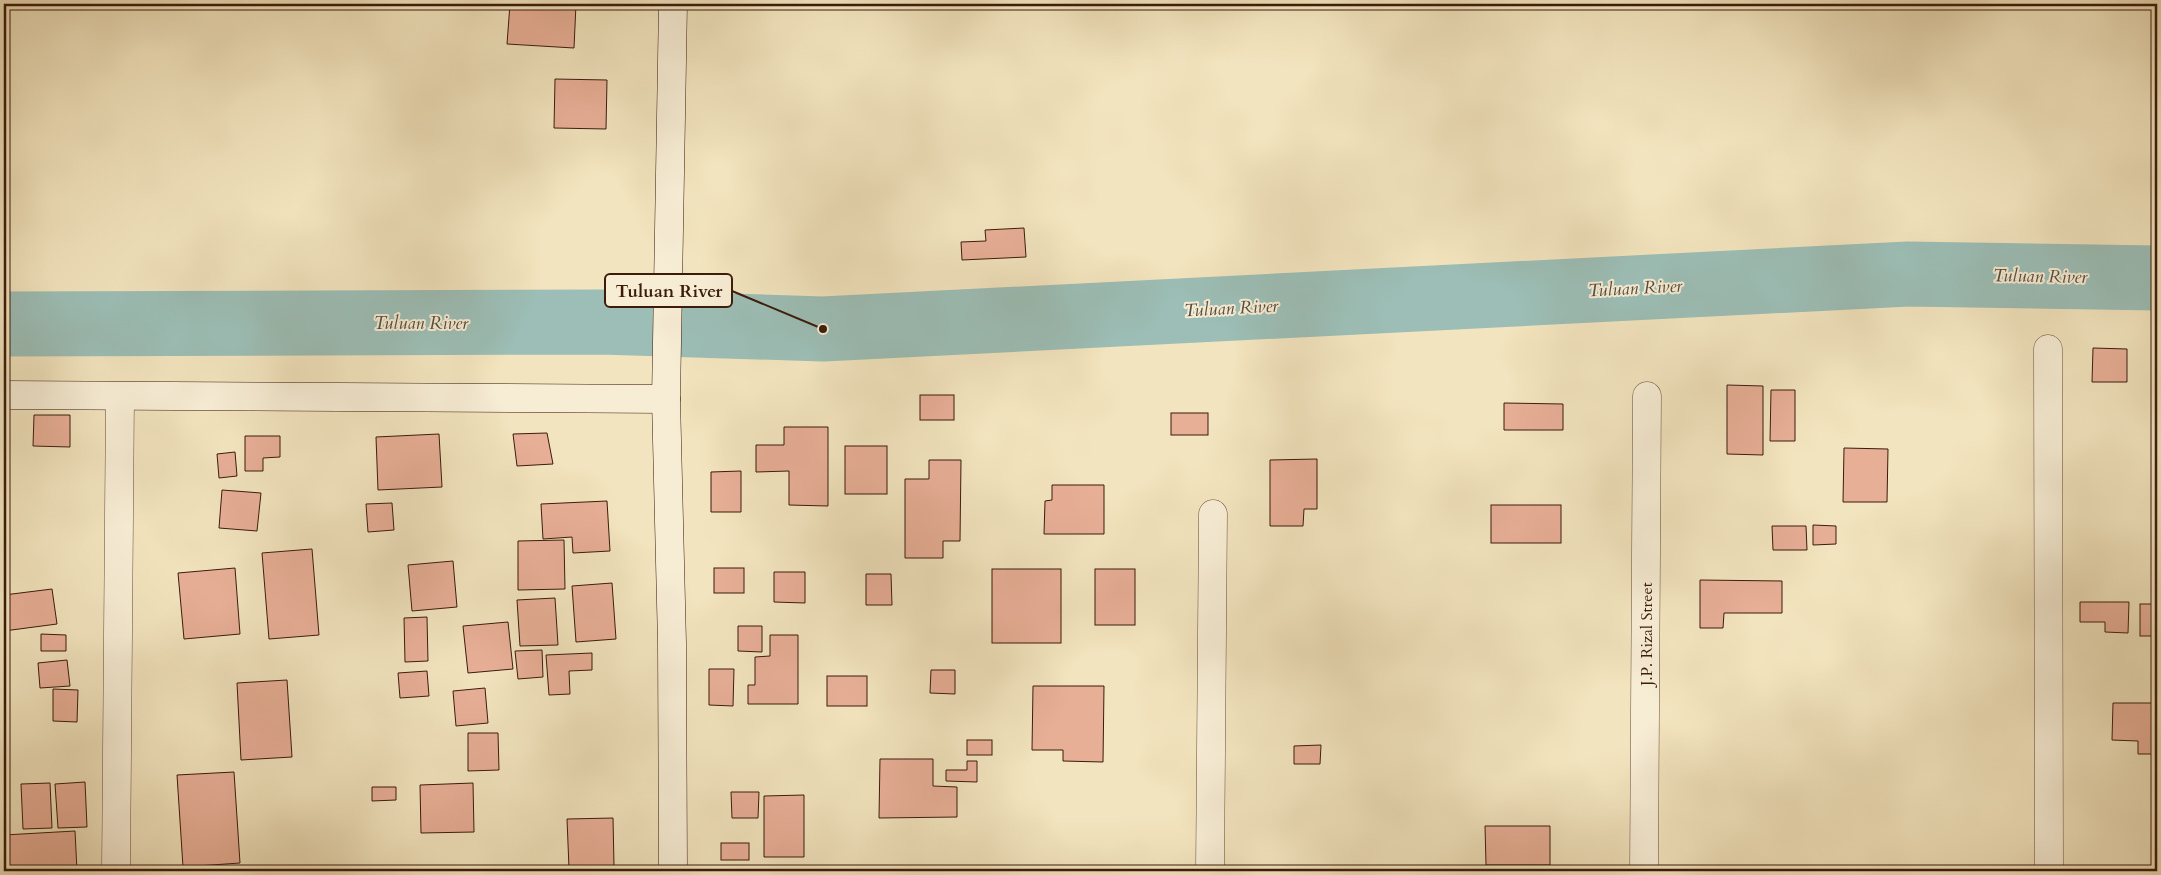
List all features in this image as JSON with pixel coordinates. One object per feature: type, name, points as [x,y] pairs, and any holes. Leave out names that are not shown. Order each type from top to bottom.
[{"type":"street","points":[[673,4],[666,399],[672,643],[673,871]]},
{"type":"street","points":[[2048,348],[2049,871]]},
{"type":"street","points":[[4,396],[666,399]]},
{"type":"street","name":"J.P. Rizal Street","points":[[1644,871],[1647,396]]},
{"type":"street","points":[[116,871],[120,397]]},
{"type":"street","points":[[1210,871],[1213,514]]},
{"type":"building","points":[[510,4],[576,4],[574,48],[507,44]]},
{"type":"building","points":[[555,79],[607,80],[606,129],[554,128]]},
{"type":"building","points":[[1024,228],[1026,257],[962,260],[961,242],[986,241],[985,230]]},
{"type":"building","points":[[2093,348],[2127,349],[2127,382],[2092,382]]},
{"type":"building","points":[[2152,382],[2157,382],[2157,414],[2152,414]]},
{"type":"building","points":[[1727,385],[1763,386],[1763,455],[1727,454]]},
{"type":"building","points":[[1771,390],[1795,390],[1795,441],[1770,441]]},
{"type":"building","points":[[920,395],[954,395],[954,420],[920,420]]},
{"type":"building","points":[[1504,403],[1563,404],[1563,430],[1504,430]]},
{"type":"building","points":[[1171,413],[1208,413],[1208,435],[1171,435]]},
{"type":"building","points":[[34,415],[70,415],[70,447],[33,446]]},
{"type":"building","points":[[784,427],[828,427],[828,506],[789,505],[789,471],[756,472],[756,445],[784,445]]},
{"type":"building","points":[[547,433],[553,464],[517,466],[513,434]]},
{"type":"building","points":[[439,434],[442,487],[378,490],[376,437]]},
{"type":"building","points":[[245,436],[280,436],[280,457],[263,458],[263,471],[245,471]]},
{"type":"building","points":[[845,446],[887,446],[887,494],[845,494]]},
{"type":"building","points":[[1844,448],[1888,449],[1887,502],[1843,502]]},
{"type":"building","points":[[235,452],[237,476],[219,478],[217,454]]},
{"type":"building","points":[[1317,459],[1317,509],[1304,509],[1303,526],[1270,526],[1270,460]]},
{"type":"building","points":[[929,460],[961,460],[960,541],[943,541],[943,558],[905,558],[905,479],[929,479]]},
{"type":"building","points":[[741,471],[741,512],[711,512],[711,472]]},
{"type":"building","points":[[1052,485],[1104,485],[1104,534],[1044,534],[1045,501],[1052,500]]},
{"type":"building","points":[[222,490],[261,493],[257,531],[219,528]]},
{"type":"building","points":[[607,501],[610,551],[573,553],[572,537],[543,539],[541,504]]},
{"type":"building","points":[[392,503],[394,530],[368,532],[366,504]]},
{"type":"building","points":[[1491,505],[1561,505],[1561,543],[1491,543]]},
{"type":"building","points":[[1813,525],[1836,526],[1836,544],[1813,545]]},
{"type":"building","points":[[1772,526],[1806,526],[1807,550],[1773,550]]},
{"type":"building","points":[[564,540],[565,589],[518,590],[518,541]]},
{"type":"building","points":[[312,549],[319,635],[269,639],[262,553]]},
{"type":"building","points":[[453,561],[457,607],[412,611],[408,565]]},
{"type":"building","points":[[235,568],[240,634],[184,639],[178,573]]},
{"type":"building","points":[[714,568],[744,568],[744,593],[714,593]]},
{"type":"building","points":[[992,569],[1061,569],[1061,643],[992,643]]},
{"type":"building","points":[[1095,569],[1135,569],[1135,625],[1095,625]]},
{"type":"building","points":[[774,572],[805,572],[805,603],[774,602]]},
{"type":"building","points":[[866,574],[891,574],[892,605],[866,605]]},
{"type":"building","points":[[1700,580],[1782,581],[1782,613],[1724,613],[1723,628],[1700,628]]},
{"type":"building","points":[[612,583],[616,639],[576,642],[572,586]]},
{"type":"building","points":[[52,589],[57,624],[4,631],[4,595]]},
{"type":"building","points":[[555,598],[558,645],[520,646],[517,600]]},
{"type":"building","points":[[2080,602],[2129,602],[2128,633],[2105,632],[2105,622],[2080,622]]},
{"type":"building","points":[[2140,604],[2157,604],[2157,636],[2140,636]]},
{"type":"building","points":[[427,617],[428,661],[405,662],[404,618]]},
{"type":"building","points":[[508,622],[513,669],[468,673],[463,626]]},
{"type":"building","points":[[738,626],[762,626],[762,652],[738,651]]},
{"type":"building","points":[[41,634],[66,635],[66,651],[41,651]]},
{"type":"building","points":[[770,635],[798,635],[798,704],[748,704],[748,685],[755,685],[755,657],[770,656]]},
{"type":"building","points":[[542,650],[543,677],[518,679],[515,651]]},
{"type":"building","points":[[592,653],[592,670],[569,671],[570,694],[549,695],[546,655]]},
{"type":"building","points":[[67,660],[70,686],[40,688],[38,663]]},
{"type":"building","points":[[709,669],[734,669],[733,706],[709,705]]},
{"type":"building","points":[[931,670],[955,670],[955,694],[930,693]]},
{"type":"building","points":[[427,671],[429,696],[400,698],[398,673]]},
{"type":"building","points":[[827,676],[867,676],[867,706],[827,706]]},
{"type":"building","points":[[287,680],[292,757],[241,760],[237,683]]},
{"type":"building","points":[[1033,686],[1104,686],[1103,762],[1063,761],[1063,750],[1032,750]]},
{"type":"building","points":[[485,688],[488,723],[456,726],[453,691]]},
{"type":"building","points":[[53,689],[78,690],[77,722],[53,721]]},
{"type":"building","points":[[2113,703],[2157,703],[2157,754],[2138,754],[2138,741],[2112,740]]},
{"type":"building","points":[[468,733],[498,733],[499,770],[468,771]]},
{"type":"building","points":[[967,740],[992,740],[992,755],[967,755]]},
{"type":"building","points":[[1321,745],[1320,764],[1294,764],[1294,746]]},
{"type":"building","points":[[880,759],[933,759],[933,786],[957,787],[957,817],[879,818]]},
{"type":"building","points":[[967,761],[977,761],[977,782],[946,781],[946,770],[967,770]]},
{"type":"building","points":[[234,772],[240,863],[183,867],[177,775]]},
{"type":"building","points":[[85,782],[87,827],[58,828],[55,784]]},
{"type":"building","points":[[50,783],[52,828],[23,829],[21,784]]},
{"type":"building","points":[[473,783],[474,832],[421,833],[420,785]]},
{"type":"building","points":[[372,787],[396,787],[396,800],[372,801]]},
{"type":"building","points":[[731,792],[759,792],[758,818],[732,818]]},
{"type":"building","points":[[804,795],[804,857],[764,857],[764,796]]},
{"type":"building","points":[[613,818],[614,866],[569,868],[567,819]]},
{"type":"building","points":[[1485,826],[1550,826],[1550,865],[1486,865]]},
{"type":"building","points":[[75,831],[77,871],[4,871],[4,835]]},
{"type":"building","points":[[721,843],[749,843],[749,860],[721,860]]},
{"type":"waterway","name":"Tuluan River","points":[[4,324],[602,322],[823,329],[1908,274],[2157,278]]},
{"type":"place","name":"Tuluan River","points":[[823,329]]}]
